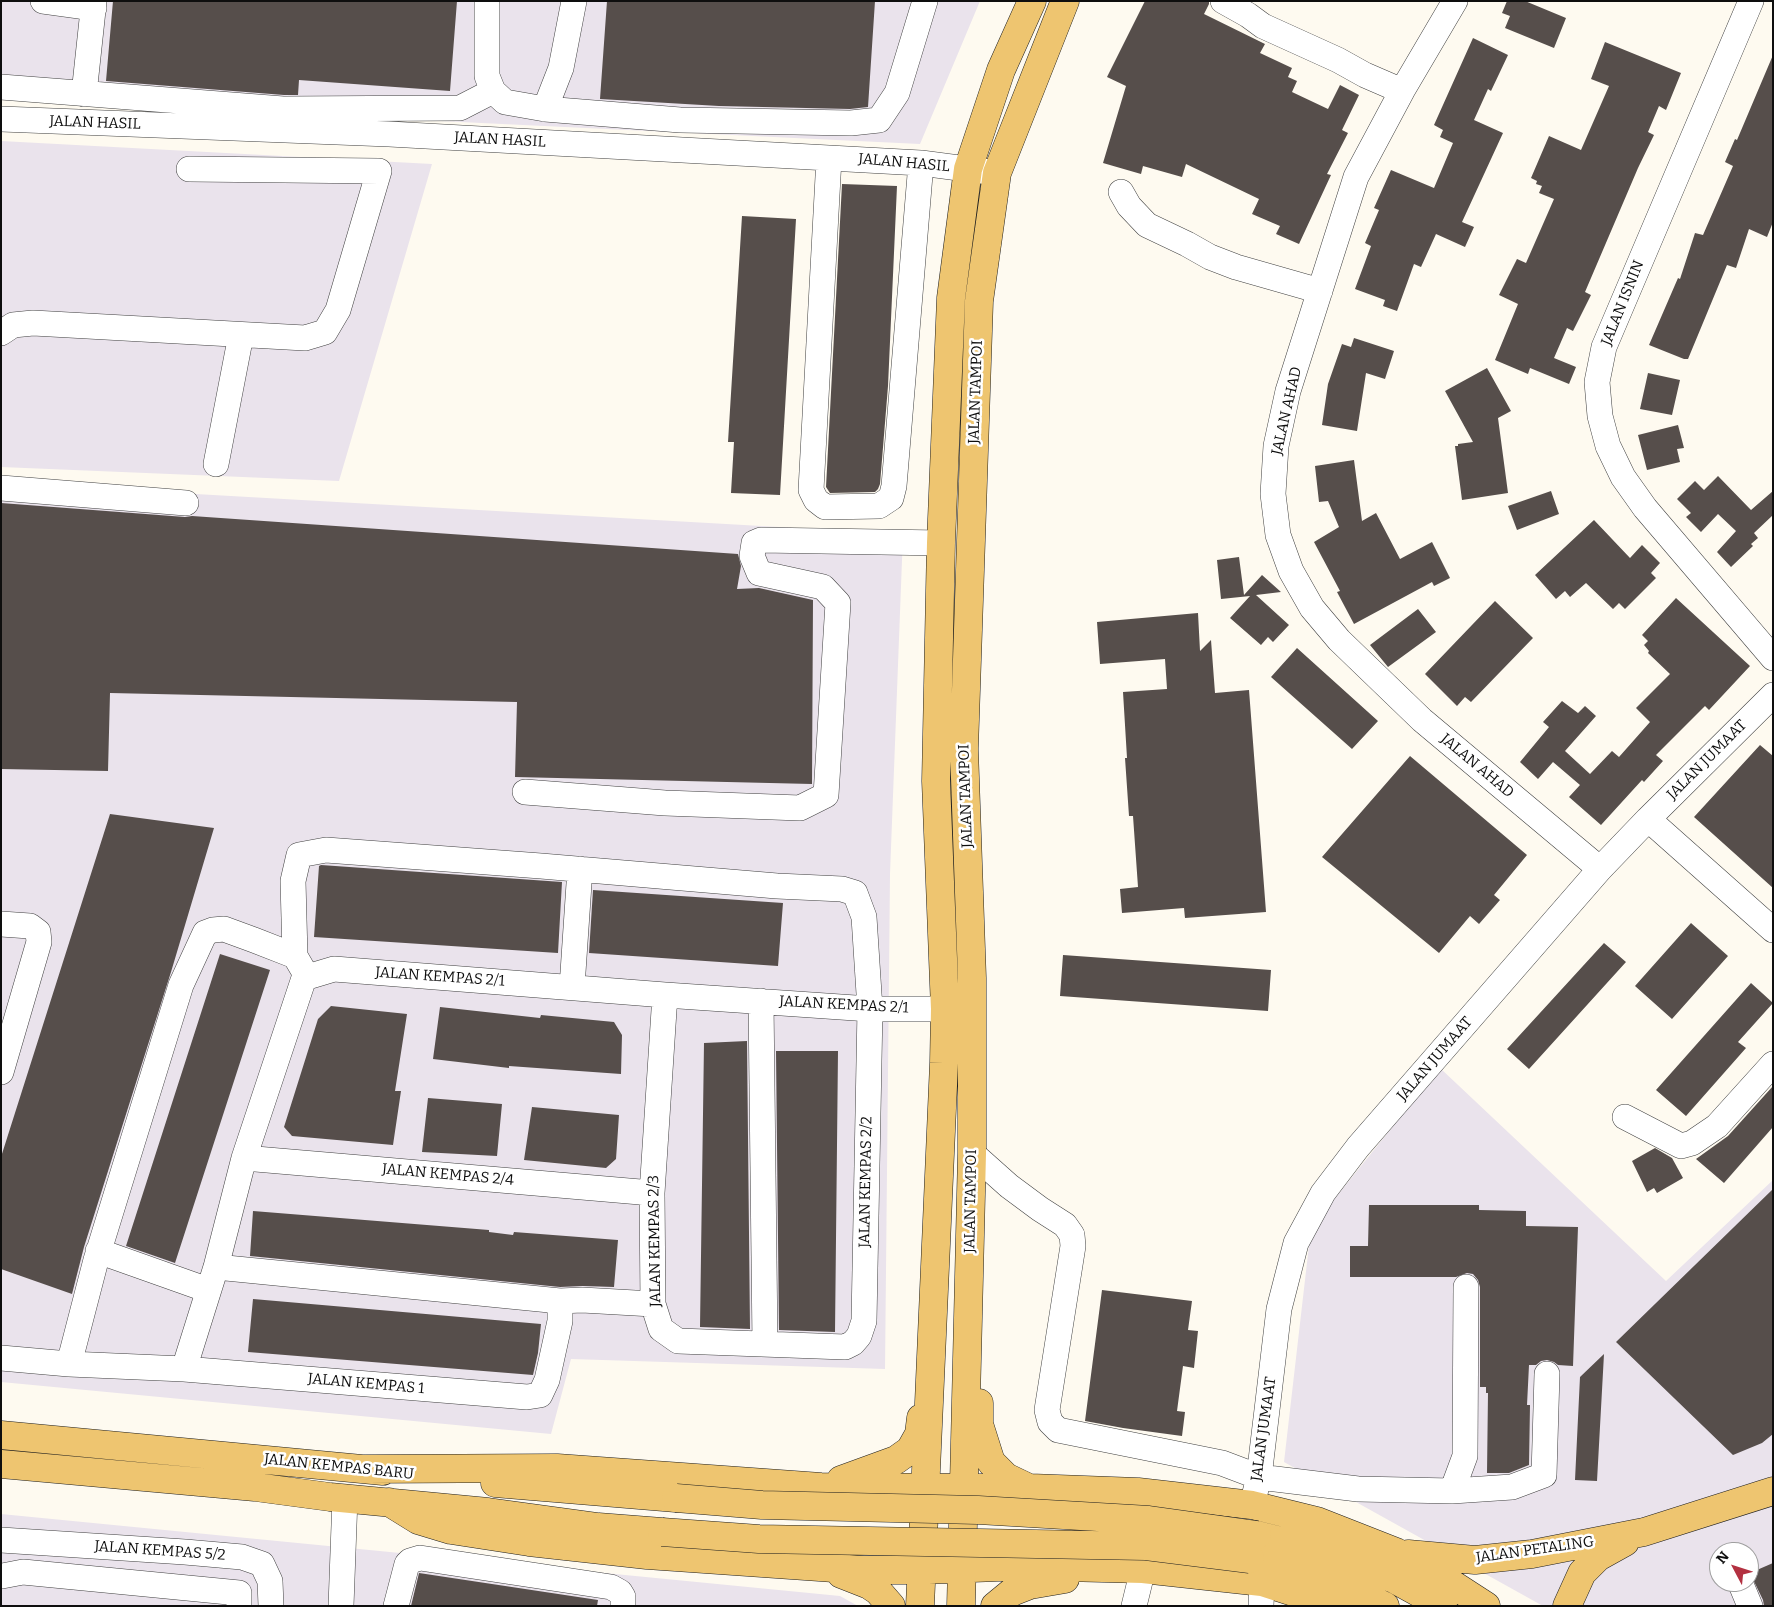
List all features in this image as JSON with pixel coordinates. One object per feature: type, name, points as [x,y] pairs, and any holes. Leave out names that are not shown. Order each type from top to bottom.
[{"type":"main road","name":"JALAN TAMPOI","points":[[920,1606],[944,1063],[945,1008],[936,781],[941,543],[951,298],[968,169],[1001,70],[1032,1]]},
{"type":"main road","name":"JALAN TAMPOI","points":[[962,1606],[963,1488],[972,1153],[972,978],[964,739],[979,301],[997,173],[1065,1]]},
{"type":"main road","points":[[970,1242],[979,1312],[979,1424],[991,1462],[1006,1477],[1030,1488]]},
{"type":"main road","points":[[821,1487],[896,1460],[910,1450],[918,1434],[921,1417],[932,1321]]},
{"type":"main road","name":"JALAN KEMPAS BARU","points":[[1,1435],[366,1469],[515,1486],[676,1498],[762,1504],[978,1510],[1149,1520],[1257,1570]]},
{"type":"main road","name":"JALAN KEMPAS BARU","points":[[1,1464],[246,1486],[488,1512],[598,1527],[759,1539],[1146,1546],[1257,1570]]},
{"type":"main road","points":[[366,1469],[557,1468],[821,1487],[926,1486],[1138,1492],[1252,1505],[1317,1521],[1396,1552],[1432,1571],[1486,1606]]},
{"type":"main road","points":[[863,1570],[875,1557],[888,1548],[896,1536],[899,1521],[896,1506],[888,1494],[875,1486]]},
{"type":"main road","points":[[1023,1566],[1012,1551],[1008,1541],[1007,1517],[1011,1506],[1030,1488]]},
{"type":"main road","name":"JALAN PETALING","points":[[1396,1552],[1475,1560],[1532,1554],[1644,1532],[1773,1491]]},
{"type":"main road","points":[[389,1502],[418,1520],[451,1530],[529,1542],[647,1555],[863,1570],[1023,1566],[1136,1570],[1306,1572],[1354,1591],[1385,1606]]},
{"type":"main road","name":"JALAN PETALING","points":[[1567,1606],[1582,1573],[1598,1557],[1644,1532]]},
{"type":"main road","points":[[1257,1570],[1311,1548],[1394,1579],[1443,1606]]},
{"type":"main road","points":[[809,1566],[847,1576],[869,1585],[878,1591],[891,1606]]},
{"type":"main road","points":[[995,1606],[1012,1592],[1030,1585],[1136,1570]]},
{"type":"main road","points":[[1257,1570],[1337,1606]]},
{"type":"street","points":[[43,1],[94,5],[84,94]]},
{"type":"street","points":[[487,1],[487,76],[493,91],[505,102],[545,109],[680,120],[851,123],[879,120],[897,93],[925,1]]},
{"type":"street","points":[[545,109],[561,68],[574,1]]},
{"type":"street","points":[[1223,1],[1263,26],[1402,91]]},
{"type":"street","name":"JALAN AHAD","points":[[1455,1],[1402,91],[1356,177],[1288,390],[1276,446],[1273,494],[1278,535],[1291,571],[1312,608],[1339,640],[1422,720],[1600,869]]},
{"type":"street","name":"JALAN ISNIN","points":[[1751,1],[1604,346],[1597,382],[1600,416],[1608,446],[1623,477],[1645,508],[1773,658]]},
{"type":"street","points":[[1,88],[293,109],[460,108],[493,91]]},
{"type":"street","name":"JALAN HASIL","points":[[1,119],[389,134],[921,162],[997,173]]},
{"type":"street","points":[[1,333],[13,325],[33,323],[305,338],[325,332],[338,310],[389,134]]},
{"type":"street","points":[[829,158],[811,490],[816,500],[825,507],[879,506],[891,498],[894,486],[921,162]]},
{"type":"street","points":[[189,169],[379,170]]},
{"type":"street","points":[[1121,192],[1128,206],[1147,225],[1210,257],[1236,267],[1320,292]]},
{"type":"street","points":[[216,464],[241,335]]},
{"type":"street","points":[[1,488],[186,503]]},
{"type":"street","points":[[525,792],[665,803],[800,808],[826,795],[838,603],[823,587],[759,573],[752,556],[754,543],[761,540],[941,543]]},
{"type":"street","name":"JALAN JUMAAT","points":[[1252,1505],[1259,1477],[1279,1309],[1296,1243],[1323,1194],[1358,1147],[1600,869],[1773,695]]},
{"type":"street","points":[[1648,819],[1773,930]]},
{"type":"street","points":[[184,1369],[212,1279],[244,1158],[300,967],[293,881],[299,855],[326,850],[580,869],[572,987]]},
{"type":"street","name":"JALAN KEMPAS 2/2","points":[[580,869],[842,890],[855,893],[864,917],[870,1009],[864,1321],[859,1336],[845,1347]]},
{"type":"street","points":[[1,924],[30,926],[38,932],[39,942],[1,1072]]},
{"type":"street","points":[[69,1364],[98,1251],[181,984],[205,933],[224,929],[300,967]]},
{"type":"street","name":"JALAN KEMPAS 2/1","points":[[300,967],[870,1009],[945,1008]]},
{"type":"street","points":[[945,1008],[961,996],[972,978]]},
{"type":"street","name":"JALAN KEMPAS 2/3","points":[[665,995],[652,1193],[653,1304],[661,1329],[678,1340],[845,1347]]},
{"type":"street","points":[[761,1001],[766,1344]]},
{"type":"street","points":[[1625,1117],[1681,1146],[1692,1143],[1717,1126],[1773,1064]]},
{"type":"street","points":[[972,1153],[1040,1210],[1065,1225],[1072,1235],[1073,1246],[1047,1410],[1050,1422],[1058,1430],[1222,1463],[1259,1477],[1358,1489],[1452,1491],[1512,1487],[1544,1475],[1547,1374]]},
{"type":"street","name":"JALAN KEMPAS 2/4","points":[[244,1158],[652,1193]]},
{"type":"street","points":[[98,1251],[212,1279],[560,1301],[582,1300],[653,1304]]},
{"type":"street","points":[[1452,1491],[1465,1456],[1466,1287]]},
{"type":"street","name":"JALAN KEMPAS 1","points":[[1,1358],[69,1364],[184,1369],[527,1397],[540,1395],[547,1380],[560,1321],[560,1301]]},
{"type":"street","points":[[341,1606],[345,1498]]},
{"type":"street","points":[[8,1541],[1,1577],[23,1572],[239,1593],[240,1606]]},
{"type":"street","name":"JALAN KEMPAS 5/2","points":[[8,1541],[184,1552],[242,1558],[262,1564],[270,1582],[271,1606]]},
{"type":"street","points":[[396,1606],[407,1564],[420,1558],[612,1587],[620,1592],[623,1597],[623,1606]]},
{"type":"street","points":[[1134,1606],[1136,1570]]},
{"type":"street","points":[[1744,1592],[1750,1606]]},
{"type":"shaded area","points":[[1,1],[980,1],[920,144],[1,100]]},
{"type":"shaded area","points":[[1,141],[432,164],[339,481],[1,467]]},
{"type":"shaded area","points":[[1,483],[903,534],[890,874],[885,1369],[571,1359],[551,1434],[1,1382]]},
{"type":"shaded area","points":[[1440,1068],[1666,1281],[1773,1180],[1773,1606],[1543,1606],[1284,1462],[1311,1228]]},
{"type":"shaded area","points":[[1,1514],[840,1596],[858,1606],[1,1606]]},
{"type":"building","points":[[113,1],[457,1],[450,91],[299,80],[298,95],[284,95],[106,81]]},
{"type":"building","points":[[607,1],[875,1],[868,107],[850,109],[719,106],[600,99]]},
{"type":"building","points":[[1145,1],[1209,1],[1204,14],[1265,44],[1260,53],[1292,68],[1288,77],[1297,81],[1292,92],[1328,109],[1340,85],[1359,95],[1342,130],[1348,133],[1327,174],[1331,175],[1299,244],[1276,234],[1280,226],[1252,214],[1259,199],[1186,164],[1182,177],[1143,166],[1141,174],[1103,163],[1126,86],[1107,77]]},
{"type":"building","points":[[1507,1],[1525,1],[1566,18],[1554,48],[1505,28],[1510,16],[1502,13]]},
{"type":"building","points":[[1473,38],[1508,55],[1491,91],[1488,89],[1474,120],[1503,133],[1462,222],[1474,227],[1465,247],[1436,234],[1421,267],[1414,264],[1397,311],[1383,306],[1385,300],[1355,289],[1371,246],[1365,243],[1379,210],[1374,208],[1391,170],[1434,188],[1453,143],[1440,137],[1443,130],[1434,125]]},
{"type":"building","points":[[1605,42],[1681,73],[1666,110],[1659,106],[1648,132],[1654,135],[1585,292],[1591,295],[1573,331],[1567,328],[1554,358],[1576,367],[1569,384],[1530,368],[1528,374],[1495,360],[1518,304],[1499,295],[1517,259],[1526,263],[1554,199],[1539,193],[1542,186],[1536,184],[1537,181],[1531,178],[1549,136],[1581,150],[1609,86],[1591,79]]},
{"type":"building","points":[[1773,55],[1773,222],[1767,237],[1749,229],[1736,268],[1727,265],[1688,359],[1684,359],[1649,345],[1678,278],[1680,279],[1695,233],[1703,235],[1733,166],[1725,162],[1735,139],[1737,140]]},
{"type":"building","points":[[842,184],[897,186],[888,386],[880,484],[875,492],[830,493],[826,487]]},
{"type":"building","points":[[742,216],[796,219],[780,495],[731,493],[734,442],[728,442]]},
{"type":"building","points":[[1354,338],[1394,351],[1385,379],[1366,373],[1357,431],[1322,425],[1328,384],[1342,344],[1351,347]]},
{"type":"building","points":[[1487,368],[1511,411],[1498,418],[1508,493],[1462,500],[1455,446],[1473,442],[1445,391]]},
{"type":"building","points":[[1648,373],[1680,380],[1672,415],[1640,409]]},
{"type":"building","points":[[1678,425],[1684,448],[1677,449],[1680,462],[1647,470],[1638,435]]},
{"type":"building","points":[[1354,460],[1362,521],[1376,513],[1400,559],[1432,542],[1450,578],[1434,586],[1432,582],[1354,624],[1337,592],[1340,591],[1314,542],[1339,527],[1328,501],[1319,502],[1315,466]]},
{"type":"building","points":[[1718,476],[1751,510],[1773,491],[1773,515],[1754,533],[1758,538],[1751,544],[1753,546],[1731,567],[1717,552],[1736,531],[1718,514],[1701,532],[1686,517],[1691,513],[1677,499],[1695,481],[1704,490]]},
{"type":"building","points":[[1551,491],[1559,514],[1517,530],[1508,506]]},
{"type":"building","points":[[1,503],[738,554],[741,566],[737,589],[759,588],[813,600],[812,784],[515,777],[517,702],[110,693],[108,771],[1,769]]},
{"type":"building","points":[[1594,520],[1630,558],[1642,545],[1660,563],[1651,573],[1656,578],[1625,609],[1619,603],[1613,609],[1586,583],[1570,597],[1565,591],[1556,599],[1535,575]]},
{"type":"building","points":[[1239,557],[1244,595],[1262,575],[1281,592],[1256,595],[1289,625],[1273,642],[1268,637],[1261,645],[1230,618],[1250,596],[1221,599],[1217,560]]},
{"type":"building","points":[[1676,598],[1750,666],[1709,710],[1705,706],[1656,755],[1663,761],[1644,782],[1642,780],[1601,825],[1569,797],[1580,785],[1553,762],[1538,779],[1520,762],[1549,727],[1543,722],[1562,701],[1578,713],[1585,706],[1596,716],[1565,751],[1590,774],[1612,751],[1619,757],[1650,722],[1636,708],[1670,674],[1648,653],[1649,651],[1644,645],[1648,641],[1642,635]]},
{"type":"building","points":[[1495,601],[1533,638],[1471,702],[1465,697],[1457,706],[1425,674]]},
{"type":"building","points":[[1418,609],[1436,632],[1388,667],[1370,645]]},
{"type":"building","points":[[1198,613],[1200,651],[1211,640],[1215,693],[1249,690],[1266,912],[1185,918],[1184,908],[1122,913],[1120,889],[1138,887],[1133,816],[1129,816],[1123,692],[1167,689],[1165,659],[1100,664],[1097,622]]},
{"type":"building","points":[[1297,648],[1378,721],[1352,749],[1271,677]]},
{"type":"building","points":[[1760,745],[1773,756],[1773,888],[1694,817]]},
{"type":"building","points":[[1410,756],[1527,855],[1494,895],[1500,900],[1479,924],[1470,916],[1439,953],[1322,857]]},
{"type":"building","points":[[110,814],[214,828],[171,972],[84,1247],[72,1294],[1,1269],[1,1157]]},
{"type":"building","points":[[319,866],[562,882],[558,953],[314,937]]},
{"type":"building","points":[[593,890],[783,903],[778,966],[589,953]]},
{"type":"building","points":[[1691,923],[1728,956],[1672,1019],[1635,986]]},
{"type":"building","points":[[1604,943],[1626,962],[1529,1069],[1507,1049]]},
{"type":"building","points":[[220,954],[270,970],[175,1263],[126,1246]]},
{"type":"building","points":[[1063,955],[1271,970],[1268,1011],[1060,996]]},
{"type":"building","points":[[1751,983],[1773,1003],[1738,1042],[1746,1048],[1686,1116],[1656,1090]]},
{"type":"building","points":[[331,1006],[407,1014],[395,1091],[401,1091],[393,1145],[292,1136],[284,1127],[318,1019]]},
{"type":"building","points":[[440,1007],[540,1018],[541,1015],[614,1022],[622,1035],[621,1074],[509,1066],[509,1068],[433,1059]]},
{"type":"building","points":[[747,1041],[750,1329],[700,1327],[704,1043]]},
{"type":"building","points":[[776,1051],[838,1051],[835,1332],[779,1330]]},
{"type":"building","points":[[1773,1086],[1773,1127],[1724,1183],[1696,1159],[1728,1136]]},
{"type":"building","points":[[428,1098],[502,1104],[497,1156],[422,1152]]},
{"type":"building","points":[[532,1107],[619,1115],[616,1159],[606,1168],[524,1160]]},
{"type":"building","points":[[1655,1148],[1672,1158],[1683,1178],[1657,1193],[1654,1188],[1647,1192],[1632,1161]]},
{"type":"building","points":[[1773,1189],[1773,1434],[1762,1443],[1733,1455],[1616,1342]]},
{"type":"building","points":[[1369,1205],[1479,1205],[1479,1210],[1526,1211],[1526,1226],[1578,1227],[1573,1366],[1558,1365],[1547,1360],[1541,1361],[1536,1365],[1529,1365],[1527,1405],[1530,1405],[1529,1465],[1509,1473],[1487,1473],[1488,1393],[1486,1393],[1486,1387],[1480,1387],[1480,1287],[1478,1280],[1473,1274],[1467,1273],[1456,1277],[1350,1277],[1350,1246],[1368,1246]]},
{"type":"building","points":[[253,1211],[489,1230],[489,1232],[513,1235],[514,1232],[618,1240],[614,1287],[560,1287],[250,1256]]},
{"type":"building","points":[[1102,1290],[1192,1301],[1188,1330],[1198,1331],[1194,1368],[1183,1366],[1177,1411],[1185,1412],[1182,1436],[1085,1421]]},
{"type":"building","points":[[253,1299],[541,1324],[538,1353],[533,1375],[248,1352]]},
{"type":"building","points":[[1604,1354],[1597,1481],[1575,1480],[1580,1377]]},
{"type":"building","points":[[1773,1563],[1773,1606],[1764,1606],[1759,1592],[1759,1569]]},
{"type":"building","points":[[419,1573],[598,1600],[597,1606],[411,1606]]}]
